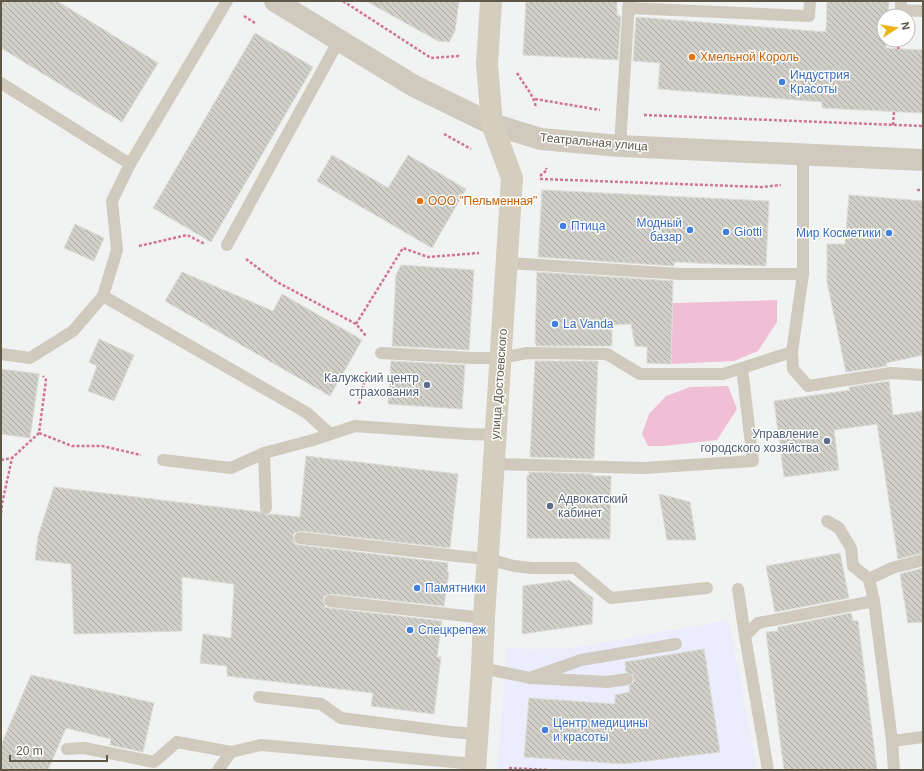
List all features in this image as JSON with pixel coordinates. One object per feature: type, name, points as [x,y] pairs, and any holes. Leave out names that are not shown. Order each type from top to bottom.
[{"type":"street","name":"Театральная улица","points":[[275,1],[414,86],[492,124],[541,139],[620,146],[923,160]]},
{"type":"street","name":"улица Достоевского","points":[[475,767],[512,178],[492,124],[487,64],[491,1]]},
{"type":"lane","points":[[1,354],[30,358],[73,331],[103,296],[117,250],[112,201],[130,164],[227,1]]},
{"type":"lane","points":[[620,146],[628,4],[810,16],[810,1]]},
{"type":"lane","points":[[901,1],[901,10],[923,11]]},
{"type":"lane","points":[[227,245],[339,40]]},
{"type":"lane","points":[[1,83],[130,164]]},
{"type":"lane","points":[[803,154],[804,183],[802,274],[792,352],[793,369],[808,386],[891,372],[923,375]]},
{"type":"lane","points":[[507,263],[681,274],[802,274]]},
{"type":"lane","points":[[103,296],[307,413],[330,434]]},
{"type":"lane","points":[[381,353],[473,358],[501,358],[527,353],[607,354],[640,374],[723,374],[792,352]]},
{"type":"lane","points":[[494,464],[643,468],[753,461],[742,368]]},
{"type":"lane","points":[[163,460],[231,468],[264,453],[313,440],[355,426],[496,435]]},
{"type":"lane","points":[[264,453],[266,508]]},
{"type":"lane","points":[[827,521],[839,528],[851,548],[854,566],[869,580],[874,602],[892,741],[894,770]]},
{"type":"lane","points":[[300,538],[488,559],[514,566],[532,568],[575,568],[611,598],[707,588]]},
{"type":"lane","points":[[869,580],[892,568],[923,560]]},
{"type":"lane","points":[[738,589],[768,770]]},
{"type":"lane","points":[[330,601],[484,618]]},
{"type":"lane","points":[[745,636],[758,623],[874,602]]},
{"type":"lane","points":[[530,678],[581,660],[676,644]]},
{"type":"lane","points":[[482,668],[530,678],[608,682],[627,679]]},
{"type":"lane","points":[[259,697],[321,704],[341,718],[477,734]]},
{"type":"lane","points":[[892,741],[923,737]]},
{"type":"lane","points":[[68,749],[84,748],[154,762],[177,742],[231,752],[261,745],[475,767]]},
{"type":"lane","points":[[218,770],[231,752]]},
{"type":"path","points":[[343,1],[431,58],[458,56],[458,48]]},
{"type":"path","points":[[516,70],[522,82],[535,100],[623,114],[923,126]]},
{"type":"path","points":[[894,112],[894,125]]},
{"type":"path","points":[[536,179],[762,187],[804,183]]},
{"type":"path","points":[[915,190],[923,190]]},
{"type":"path","points":[[117,250],[156,243],[186,235],[212,248],[227,245],[277,282],[356,324],[381,353],[366,372],[355,426]]},
{"type":"path","points":[[356,324],[403,248],[428,257],[479,253]]},
{"type":"path","points":[[1,460],[12,458],[39,433],[46,380],[30,358]]},
{"type":"path","points":[[39,433],[72,446],[102,446],[163,460]]},
{"type":"path","points":[[1,513],[12,458]]},
{"type":"path","points":[[509,768],[547,770]]},
{"type":"shaded area","points":[[777,300],[777,322],[758,351],[734,361],[671,364],[673,303]]},
{"type":"shaded area","points":[[728,386],[737,409],[717,440],[664,446],[648,446],[642,434],[649,414],[666,396],[690,387]]},
{"type":"shaded area","points":[[729,620],[757,770],[497,770],[507,647],[530,649],[573,648]]},
{"type":"building","points":[[1,1],[57,1],[158,63],[122,122],[1,48]]},
{"type":"building","points":[[366,1],[459,1],[455,31],[449,42],[438,41]]},
{"type":"building","points":[[526,1],[617,1],[617,15],[621,16],[618,60],[523,55]]},
{"type":"building","points":[[827,1],[889,1],[889,8],[876,8],[876,48],[923,50],[923,113],[822,108],[822,102],[658,89],[660,63],[633,61],[636,17],[826,32]]},
{"type":"building","points":[[255,33],[313,67],[211,242],[153,208]]},
{"type":"building","name":"ООО \"Пельменная\"","points":[[332,155],[388,188],[408,155],[466,189],[432,248],[317,181]]},
{"type":"building","points":[[542,190],[769,201],[766,266],[674,262],[674,266],[538,257]]},
{"type":"building","points":[[849,195],[923,201],[923,355],[886,363],[887,366],[846,372],[827,282],[827,244],[845,244]]},
{"type":"building","points":[[75,224],[104,238],[94,261],[64,248]]},
{"type":"building","points":[[401,265],[474,270],[469,350],[392,346],[396,275]]},
{"type":"building","points":[[182,272],[273,311],[282,294],[362,340],[330,396],[165,301]]},
{"type":"building","points":[[537,272],[673,281],[671,364],[647,363],[647,347],[635,346],[631,324],[612,325],[612,346],[536,346]]},
{"type":"building","points":[[99,339],[134,355],[114,401],[88,391],[97,366],[89,362]]},
{"type":"building","points":[[391,361],[465,365],[462,409],[388,404]]},
{"type":"building","points":[[535,361],[598,361],[594,459],[530,457]]},
{"type":"building","points":[[1,369],[39,374],[30,438],[1,434]]},
{"type":"building","points":[[889,381],[893,415],[923,411],[923,553],[898,559],[877,424],[834,430],[839,470],[784,477],[774,401],[850,390],[849,387]]},
{"type":"building","points":[[306,456],[458,474],[450,548],[301,531],[294,533],[293,538],[295,544],[299,545],[448,563],[447,572],[449,572],[444,606],[331,594],[324,596],[323,601],[325,607],[329,608],[442,621],[437,657],[441,657],[434,714],[371,706],[373,693],[227,676],[227,666],[200,663],[203,634],[231,638],[234,584],[182,577],[182,631],[74,634],[71,564],[35,560],[38,536],[54,487],[260,512],[266,515],[271,514],[300,517]]},
{"type":"building","points":[[529,472],[611,476],[610,539],[527,538],[527,475],[529,475]]},
{"type":"building","points":[[659,494],[690,502],[696,540],[667,540]]},
{"type":"building","points":[[840,553],[849,598],[775,612],[766,566]]},
{"type":"building","points":[[923,568],[923,622],[908,623],[900,574]]},
{"type":"building","points":[[569,580],[593,598],[592,624],[522,634],[523,586]]},
{"type":"building","points":[[851,613],[853,621],[858,621],[877,770],[784,770],[766,632],[778,631],[778,627]]},
{"type":"building","points":[[704,649],[720,752],[623,764],[524,757],[529,698],[615,704],[615,695],[630,692],[629,686],[634,681],[633,675],[626,672],[625,662]]},
{"type":"building","points":[[31,675],[154,703],[143,752],[110,745],[111,739],[66,728],[48,770],[1,770],[1,745]]},
{"type":"place","name":"Хмельной Король","points":[[692,57]]},
{"type":"place","name":"Индустрия Красоты","points":[[782,82]]},
{"type":"place","name":"ООО \"Пельменная\"","points":[[420,201]]},
{"type":"place","name":"Птица","points":[[563,226]]},
{"type":"place","name":"Модный базар","points":[[690,230]]},
{"type":"place","name":"Giotti","points":[[726,232]]},
{"type":"place","name":"Мир Косметики","points":[[889,233]]},
{"type":"place","name":"La Vanda","points":[[555,324]]},
{"type":"place","name":"Калужский центр страхования","points":[[427,385]]},
{"type":"place","name":"Управление городского хозяйства","points":[[827,441]]},
{"type":"place","name":"Адвокатский кабинет","points":[[550,506]]},
{"type":"place","name":"Памятники","points":[[417,588]]},
{"type":"place","name":"Спецкрепеж","points":[[410,630]]},
{"type":"place","name":"Центр медицины и красоты","points":[[545,730]]}]
